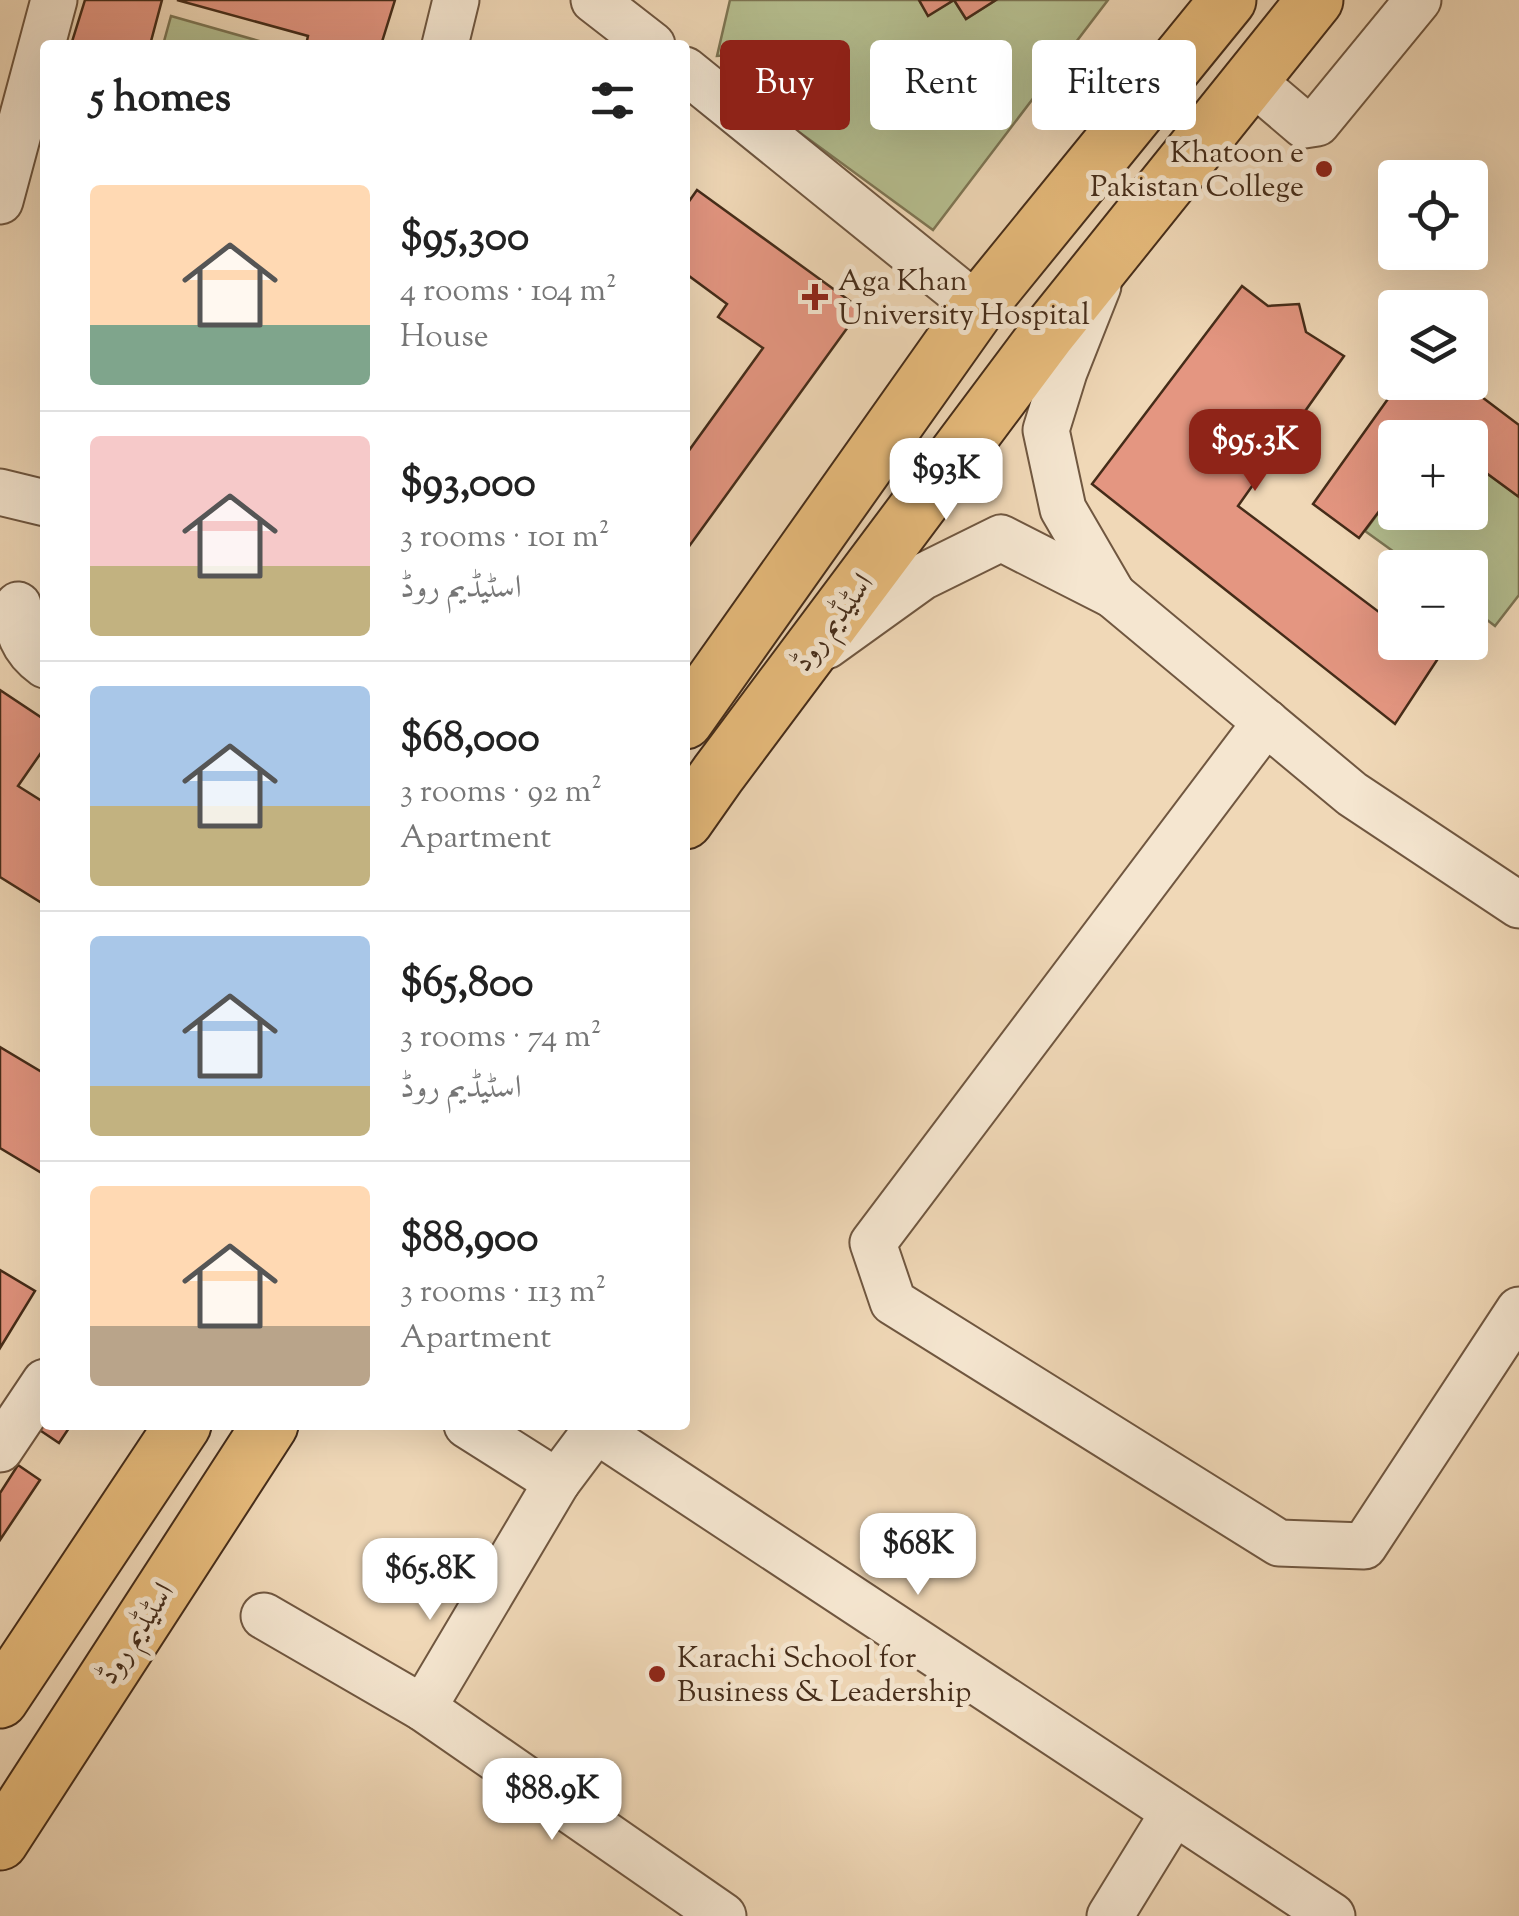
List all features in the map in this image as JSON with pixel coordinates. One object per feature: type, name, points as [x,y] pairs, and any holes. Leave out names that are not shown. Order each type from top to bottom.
[{"type":"main road","name":"اسٹیڈیم روڈ","points":[[690,714],[978,306],[1228,0]]},
{"type":"main road","name":"اسٹیڈیم روڈ","points":[[690,814],[1048,334],[1315,0]]},
{"type":"main road","points":[[0,1700],[180,1430]]},
{"type":"main road","name":"اسٹیڈیم روڈ","points":[[0,1842],[267,1430]]},
{"type":"street","points":[[43,40],[54,0]]},
{"type":"street","points":[[446,40],[456,0]]},
{"type":"street","points":[[594,0],[646,40]]},
{"type":"street","points":[[1251,80],[1304,125],[1317,123],[1418,0]]},
{"type":"street","points":[[0,201],[40,52]]},
{"type":"street","points":[[690,76],[978,306]]},
{"type":"street","points":[[1111,254],[1064,372],[1046,430],[1063,509],[1113,595]]},
{"type":"street","points":[[0,492],[40,501]]},
{"type":"street","points":[[800,665],[922,577],[1001,538],[1113,595],[1352,794],[1519,905]]},
{"type":"street","points":[[21,606],[17,621],[21,638],[40,661]]},
{"type":"street","points":[[1266,722],[873,1242],[892,1302],[1279,1543],[1364,1546],[1519,1310]]},
{"type":"street","points":[[0,1449],[40,1389]]},
{"type":"street","points":[[475,1430],[556,1482]]},
{"type":"street","points":[[423,1708],[556,1482],[596,1430],[1332,1916]]},
{"type":"street","points":[[264,1616],[423,1708],[722,1916]]},
{"type":"street","points":[[1110,1916],[1174,1812]]},
{"type":"green space","points":[[730,0],[919,0],[928,15],[954,0],[966,19],[996,0],[1108,0],[1078,40],[1032,40],[1032,100],[1012,126],[1012,40],[870,40],[870,130],[1009,130],[933,230],[796,130],[850,130],[850,40],[721,40]]},
{"type":"green space","points":[[171,16],[255,40],[164,40]]},
{"type":"green space","points":[[1488,474],[1519,497],[1519,595],[1495,626],[1488,621],[1488,550],[1391,550],[1365,531],[1378,513],[1378,530],[1488,530]]},
{"type":"building","points":[[85,0],[162,0],[151,40],[73,40]]},
{"type":"building","points":[[177,0],[395,0],[383,40],[307,40],[308,36]]},
{"type":"building","points":[[919,0],[954,0],[928,16]]},
{"type":"building","points":[[954,0],[996,0],[966,19]]},
{"type":"building","points":[[697,190],[861,309],[690,545],[690,449],[763,348],[718,317],[727,304],[690,277],[690,200]]},
{"type":"building","points":[[1242,286],[1268,306],[1299,304],[1306,332],[1344,356],[1238,506],[1378,611],[1378,660],[1437,660],[1395,724],[1092,484]]},
{"type":"building","points":[[1387,400],[1486,400],[1519,425],[1519,497],[1488,474],[1488,420],[1378,420],[1378,513],[1359,538],[1313,504]]},
{"type":"building","points":[[0,690],[40,717],[40,754],[18,786],[40,800],[40,902],[0,877]]},
{"type":"building","points":[[0,1047],[40,1071],[40,1172],[0,1148]]},
{"type":"building","points":[[0,1270],[35,1291],[0,1348]]},
{"type":"building","points":[[40,1426],[40,1430],[68,1430],[59,1443],[38,1429]]},
{"type":"building","points":[[18,1465],[40,1480],[0,1540],[0,1493]]},
{"type":"place","name":"Khatoon e Pakistan College","points":[[1324,169]]},
{"type":"place","name":"Aga Khan University Hospital","points":[[815,297]]},
{"type":"place","name":"Karachi School for Business & Leadership","points":[[657,1674]]}]
